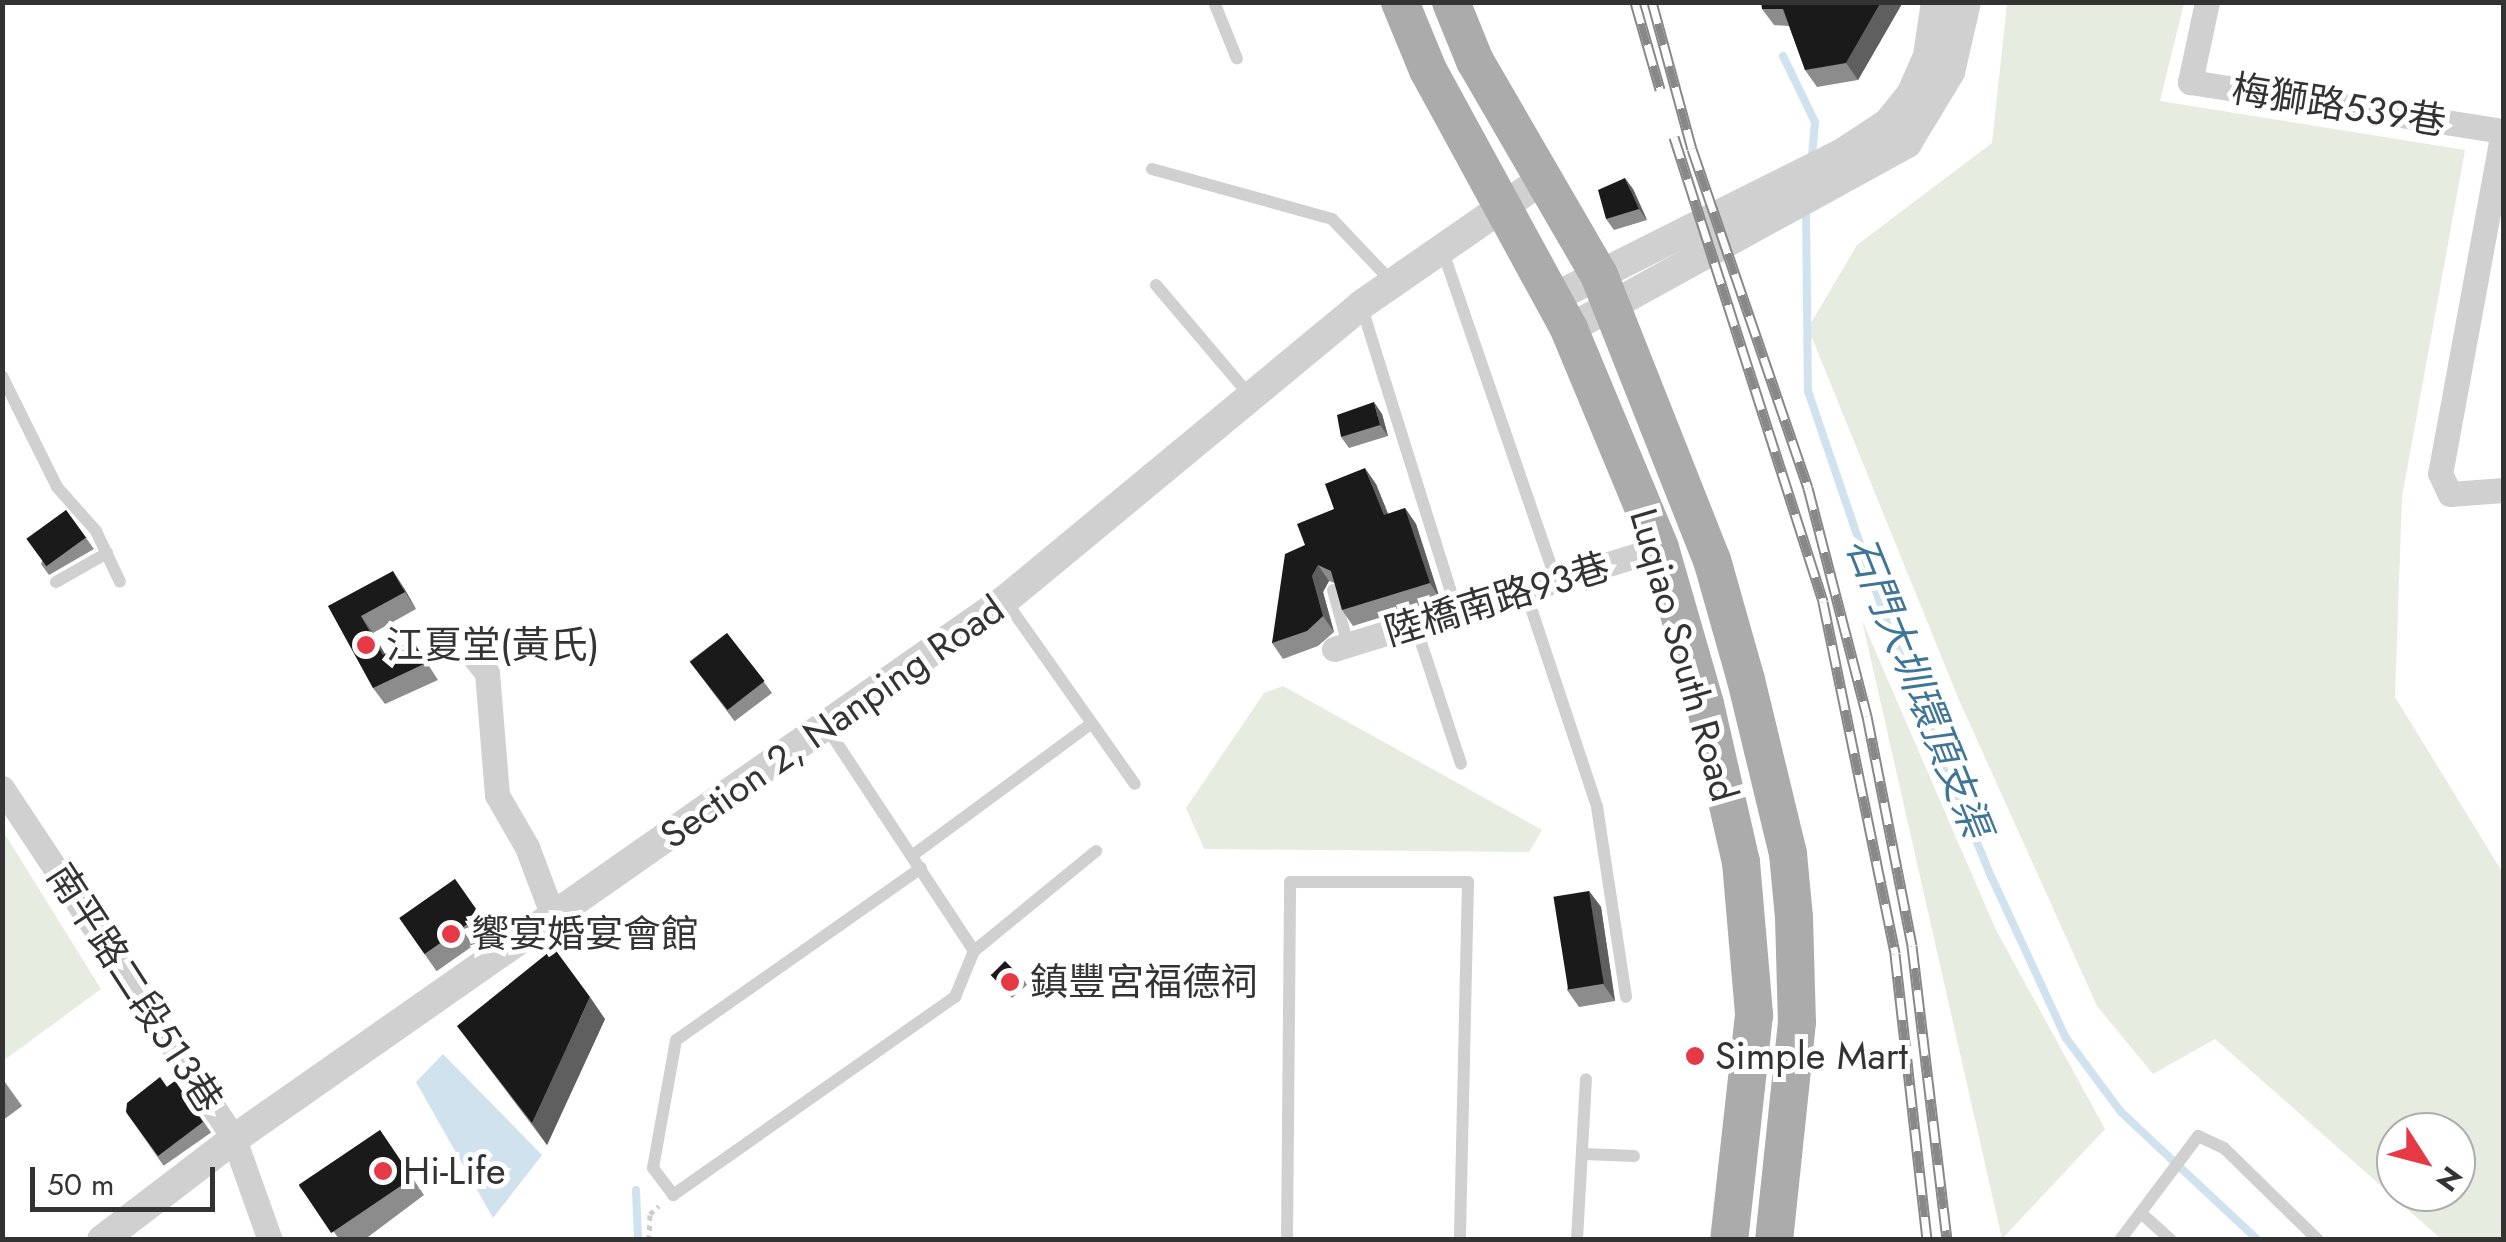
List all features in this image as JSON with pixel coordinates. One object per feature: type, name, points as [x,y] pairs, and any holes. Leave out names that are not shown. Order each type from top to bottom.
[{"type":"main road","name":"Luqiao South Road","points":[[1400,2],[1428,70],[1561,313],[1660,548],[1706,704],[1748,912],[1754,1015],[1728,1166],[1729,1240]]},
{"type":"main road","name":"Luqiao South Road","points":[[1451,2],[1475,61],[1606,292],[1712,560],[1788,854],[1798,1022],[1774,1240]]},
{"type":"street","points":[[1606,292],[1888,123],[1911,95],[1928,56],[1936,2]]},
{"type":"street","points":[[1561,313],[1907,143],[1950,72],[1966,2]]},
{"type":"street","name":"梅獅路539巷","points":[[2207,2],[2190,82],[2504,131],[2440,472],[2450,494],[2504,490]]},
{"type":"street","name":"Section 2, Nanping Road","points":[[102,1240],[234,1139],[827,728],[1004,600],[1361,305],[1543,180]]},
{"type":"street","name":"陸橋南路93巷","points":[[1341,647],[1660,548]]},
{"type":"street","points":[[476,659],[487,673],[496,795],[527,847],[554,919]]},
{"type":"street","name":"南平路二段513巷","points":[[2,788],[234,1139],[270,1240]]},
{"type":"lane","points":[[1214,2],[1237,60]]},
{"type":"lane","points":[[1152,170],[1332,219],[1392,282]]},
{"type":"lane","points":[[1442,247],[1556,580]]},
{"type":"lane","points":[[1156,285],[1252,398]]},
{"type":"lane","points":[[1361,305],[1457,611]]},
{"type":"lane","points":[[2,376],[57,487],[96,531],[120,582]]},
{"type":"lane","points":[[56,582],[106,553]]},
{"type":"lane","points":[[1332,590],[1341,647]]},
{"type":"lane","points":[[1525,590],[1597,807],[1626,997]]},
{"type":"lane","points":[[1004,600],[1135,784]]},
{"type":"lane","points":[[1415,624],[1461,764]]},
{"type":"lane","points":[[913,855],[1092,724]]},
{"type":"lane","points":[[827,728],[974,951]]},
{"type":"lane","points":[[921,868],[676,1040],[653,1168],[673,1194],[955,997],[974,951],[1096,851]]},
{"type":"lane","points":[[1287,1240],[1290,882],[1468,882],[1460,1240]]},
{"type":"lane","points":[[1578,1240],[1586,1080]]},
{"type":"lane","points":[[2120,1240],[2198,1136],[2224,1148],[2318,1240]]},
{"type":"lane","points":[[1584,1154],[1634,1156]]},
{"type":"lane","points":[[2141,1213],[2171,1240]]},
{"type":"path","points":[[648,1240],[650,1214],[673,1194]]},
{"type":"shaded area","points":[[2007,3],[2184,3],[2160,101],[2465,150],[2402,497],[2395,697],[2503,873],[2503,1239],[2441,1239],[2410,1212],[2476,1212],[2476,1112],[2376,1112],[2376,1181],[2215,1039],[2153,1074],[2097,1006],[1959,700],[1808,328],[1857,245],[1992,143]]},
{"type":"shaded area","points":[[1862,620],[1996,930],[2105,1129],[2002,1239]]},
{"type":"shaded area","points":[[1283,686],[1542,830],[1529,852],[1204,849],[1186,808],[1264,693]]},
{"type":"shaded area","points":[[3,831],[101,989],[2,1061]]},
{"type":"water","points":[[443,1054],[542,1155],[493,1218],[416,1082]]},
{"type":"building","points":[[1761,2],[1881,2],[1846,63],[1805,70],[1783,9],[1762,9]]},
{"type":"building","points":[[1625,178],[1639,209],[1606,219],[1598,190]]},
{"type":"building","points":[[1374,402],[1380,425],[1341,437],[1337,415]]},
{"type":"building","points":[[1365,468],[1384,515],[1405,508],[1430,583],[1342,610],[1331,571],[1318,565],[1312,576],[1323,616],[1307,631],[1272,643],[1285,554],[1305,545],[1297,524],[1334,509],[1325,484]]},
{"type":"building","points":[[66,510],[86,538],[46,566],[26,539]]},
{"type":"building","points":[[393,571],[405,592],[361,616],[383,655],[413,641],[426,663],[373,688],[328,606]]},
{"type":"building","points":[[727,633],[765,681],[728,710],[690,662]]},
{"type":"building","points":[[455,879],[480,915],[425,954],[399,918]]},
{"type":"building","points":[[1589,891],[1604,984],[1568,989],[1553,897]]},
{"type":"building","points":[[554,948],[590,997],[532,1123],[457,1026]]},
{"type":"building","name":"鎮豐宮福德祠","points":[[1005,961],[1023,979],[1009,993],[991,975]]},
{"type":"building","points":[[160,1077],[167,1087],[175,1081],[203,1122],[158,1156],[126,1112],[127,1103]]},
{"type":"building","name":"Hi-Life","points":[[380,1130],[412,1178],[331,1233],[299,1185]]},
{"type":"waterway","name":"石門大圳環頂支渠","points":[[1783,56],[1815,122],[1812,159]]},
{"type":"waterway","name":"石門大圳環頂支渠","points":[[1806,207],[1808,391],[1887,623],[1991,876],[2066,1038],[2121,1112],[2258,1240]]},
{"type":"waterway","points":[[636,1190],[638,1240]]},
{"type":"railway","points":[[1635,2],[1660,89]]},
{"type":"railway","points":[[1652,2],[1692,149],[1808,488],[1867,716],[1912,946],[1947,1240]]},
{"type":"railway","points":[[1674,137],[1823,602],[1895,954],[1927,1240]]},
{"type":"place","name":"江夏堂(黃氏)","points":[[366,645]]},
{"type":"place","name":"饗宴婚宴會館","points":[[451,934]]},
{"type":"place","name":"鎮豐宮福德祠","points":[[1010,982]]},
{"type":"place","name":"Simple Mart","points":[[1695,1056]]},
{"type":"place","name":"Hi-Life","points":[[383,1171]]}]
